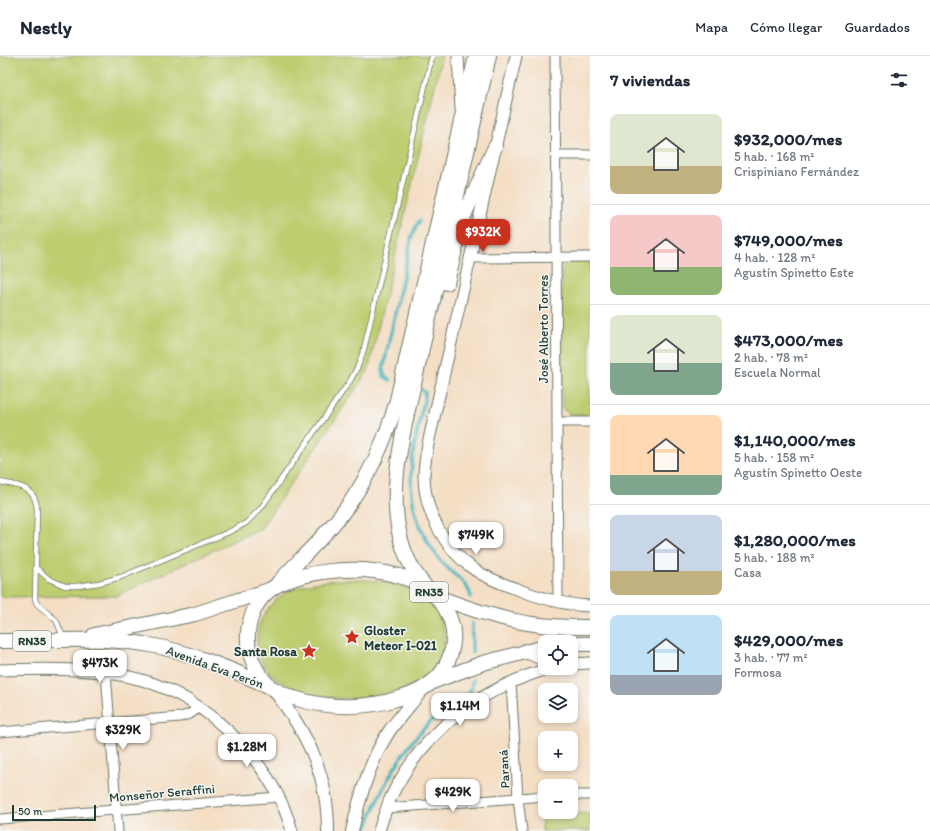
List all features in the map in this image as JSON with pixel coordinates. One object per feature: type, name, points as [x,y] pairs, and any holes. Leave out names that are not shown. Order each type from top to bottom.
[{"type":"main road","name":"RN35","points":[[476,56],[397,400],[386,432],[367,474],[348,504],[319,540],[261,599],[250,622],[248,635],[249,649],[253,663],[260,675],[272,688],[292,698],[331,705],[360,706],[384,703],[403,698],[417,692],[441,674],[452,651],[453,639],[449,615],[443,605],[417,576],[406,556],[399,534],[395,492],[399,459],[416,376],[490,56]]},
{"type":"main road","points":[[416,376],[440,312],[462,220],[495,147]]},
{"type":"main road","name":"RN35","points":[[272,588],[293,579],[313,574],[363,570],[402,577],[421,586],[433,594]]},
{"type":"main road","name":"Avenida Eva Perón","points":[[65,640],[190,615],[272,588]]},
{"type":"main road","points":[[433,594],[474,611],[507,620],[547,626],[590,627]]},
{"type":"main road","name":"Avenida Eva Perón","points":[[0,641],[65,640],[129,642],[161,647],[213,663],[272,688]]},
{"type":"main road","points":[[578,644],[590,644]]},
{"type":"main road","points":[[352,831],[364,788],[379,750],[391,729],[428,684],[483,663],[538,648]]},
{"type":"main road","points":[[526,651],[538,656]]},
{"type":"main road","points":[[272,688],[300,726],[315,758],[325,792],[328,815],[328,831]]},
{"type":"street","points":[[458,56],[461,119]]},
{"type":"street","points":[[516,56],[428,444],[424,467],[424,478],[427,500],[439,530],[451,548],[466,563],[494,580],[541,598],[558,602],[590,606]]},
{"type":"street","name":"José Alberto Torres","points":[[554,56],[558,602]]},
{"type":"street","points":[[555,155],[590,155]]},
{"type":"street","points":[[470,258],[590,257]]},
{"type":"street","points":[[557,422],[590,422]]},
{"type":"street","points":[[578,664],[590,663]]},
{"type":"street","points":[[0,670],[67,669],[106,673],[136,678],[154,684],[177,695],[219,723],[238,741],[265,773],[279,796],[292,831]]},
{"type":"street","points":[[106,673],[118,831]]},
{"type":"street","points":[[379,831],[386,808],[405,773],[438,732],[470,704],[487,693],[511,682],[538,673]]},
{"type":"street","name":"Paraná","points":[[511,682],[518,798],[522,831]]},
{"type":"street","points":[[0,732],[180,717],[190,714],[198,708]]},
{"type":"street","points":[[578,796],[590,795]]},
{"type":"street","name":"Monseñor Seraffini","points":[[0,819],[279,796]]},
{"type":"street","points":[[386,808],[538,797]]},
{"type":"lane","points":[[36,568],[54,582],[65,586],[84,586],[113,580],[229,532],[246,523],[261,508],[350,382],[360,361],[432,56]]},
{"type":"lane","points":[[0,482],[25,488],[32,493],[36,501],[35,597],[38,604],[58,623],[65,640]]},
{"type":"green space","points":[[0,56],[442,56],[368,371],[261,528],[116,596],[0,597]]},
{"type":"green space","points":[[590,261],[590,415],[574,415],[564,410],[562,407],[562,271],[569,262]]},
{"type":"green space","points":[[335,580],[368,580],[390,583],[411,590],[428,601],[435,609],[442,624],[444,646],[440,660],[431,672],[420,681],[406,688],[390,693],[360,698],[318,696],[296,690],[278,680],[268,670],[261,659],[258,647],[257,635],[260,623],[266,612],[275,601],[298,587]]},
{"type":"green space","points":[[578,813],[590,813],[590,831],[542,831],[541,819],[578,819]]},
{"type":"waterway","points":[[390,380],[384,376],[383,369],[412,235],[419,221]]},
{"type":"waterway","points":[[422,390],[425,393],[425,396],[412,461],[411,481],[413,500],[418,520],[426,540],[440,560],[466,586],[471,597]]},
{"type":"waterway","points":[[472,623],[472,653]]},
{"type":"waterway","points":[[366,831],[384,786],[402,756],[422,730],[433,719],[470,692],[473,680]]},
{"type":"place","name":"Gloster Meteor I-021","points":[[352,637]]},
{"type":"place","name":"Santa Rosa","points":[[309,651]]}]
